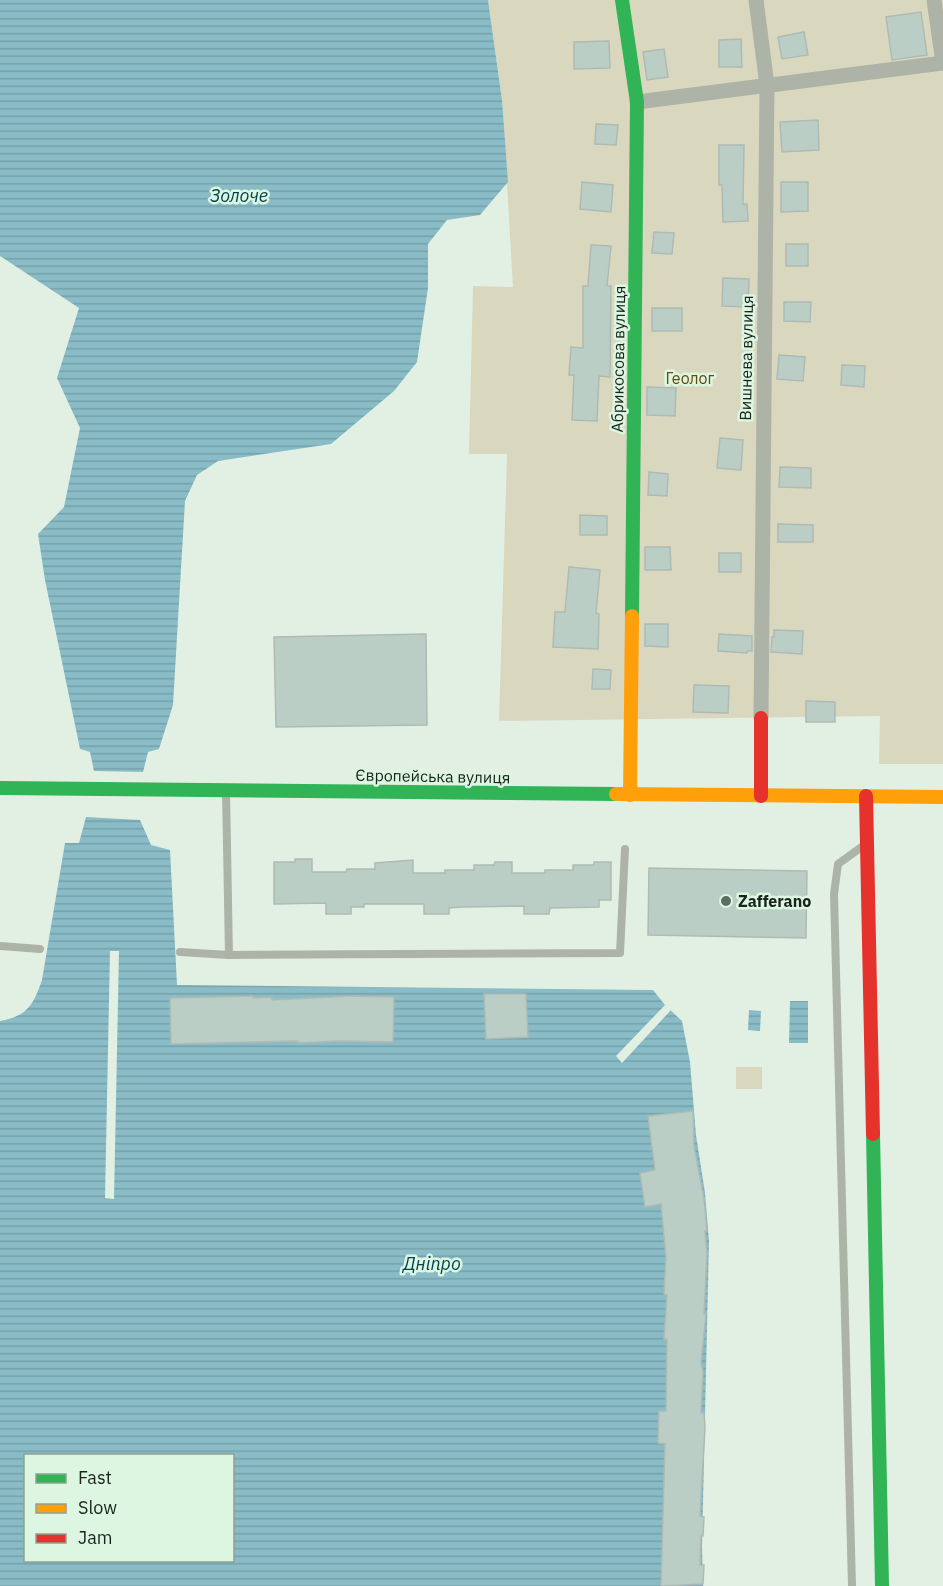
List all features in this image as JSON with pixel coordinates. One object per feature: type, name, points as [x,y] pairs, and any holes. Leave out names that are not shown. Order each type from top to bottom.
[{"type":"street","name":"Абрикосова вулиця","points":[[622,0],[636,102],[630,795]]},
{"type":"street","name":"Вишнева вулиця","points":[[756,0],[767,85],[761,718]]},
{"type":"street","points":[[636,102],[943,63],[934,0]]},
{"type":"street","points":[[761,718],[761,796]]},
{"type":"street","name":"Європейська вулиця","points":[[0,788],[943,797]]},
{"type":"street","points":[[866,796],[882,1586]]},
{"type":"lane","points":[[226,791],[229,955]]},
{"type":"lane","points":[[852,1586],[834,894],[838,864],[867,844]]},
{"type":"lane","points":[[180,952],[229,955],[620,953],[625,849]]},
{"type":"lane","points":[[0,946],[40,949]]},
{"type":"green space","name":"Геолог","points":[[488,0],[943,0],[943,764],[879,764],[880,716],[499,721],[507,454],[469,454],[473,286],[513,287],[502,100]]},
{"type":"green space","points":[[736,1067],[762,1067],[762,1089],[736,1089]]},
{"type":"water","name":"Золоче","points":[[0,0],[488,0],[502,100],[508,182],[480,215],[447,220],[428,244],[428,288],[417,362],[394,391],[331,444],[218,461],[197,475],[185,501],[173,705],[159,749],[148,752],[143,772],[94,771],[90,752],[80,749],[45,580],[38,534],[64,507],[80,428],[57,378],[79,308],[0,256]]},
{"type":"water","name":"Дніпро","points":[[86,817],[140,820],[151,845],[170,850],[177,985],[653,990],[682,1021],[690,1062],[709,1241],[703,1586],[0,1586],[0,1021],[23,1013],[32,1003],[42,980],[65,843],[79,843]]},
{"type":"water","points":[[790,1001],[808,1001],[808,1043],[789,1043]]},
{"type":"water","points":[[749,1010],[761,1011],[760,1031],[748,1030]]},
{"type":"pier","points":[[110,951],[119,951],[114,1199],[105,1198]]},
{"type":"pier","points":[[665,1005],[671,1010],[622,1063],[616,1056]]},
{"type":"building","points":[[921,12],[927,55],[892,60],[886,17]]},
{"type":"building","points":[[804,32],[808,55],[782,59],[778,37]]},
{"type":"building","points":[[741,39],[742,67],[719,67],[719,40]]},
{"type":"building","points":[[609,41],[610,68],[574,69],[574,42]]},
{"type":"building","points":[[664,49],[668,77],[647,80],[643,52]]},
{"type":"building","points":[[818,120],[819,150],[782,152],[780,122]]},
{"type":"building","points":[[596,124],[618,125],[616,145],[595,144]]},
{"type":"building","points":[[719,145],[744,145],[743,204],[747,204],[748,221],[723,222],[722,185],[719,185]]},
{"type":"building","points":[[582,182],[613,185],[611,212],[580,209]]},
{"type":"building","points":[[781,182],[808,182],[808,211],[781,212]]},
{"type":"building","points":[[654,232],[674,233],[672,254],[652,253]]},
{"type":"building","points":[[786,244],[808,244],[808,266],[786,266]]},
{"type":"building","points":[[591,245],[611,246],[607,286],[611,286],[610,377],[599,376],[597,421],[572,420],[574,375],[569,375],[571,347],[583,348],[583,286],[588,286]]},
{"type":"building","points":[[723,278],[749,279],[748,307],[722,306]]},
{"type":"building","points":[[784,302],[811,302],[810,322],[784,321]]},
{"type":"building","points":[[652,308],[682,308],[682,331],[652,331]]},
{"type":"building","points":[[779,355],[805,357],[803,381],[777,379]]},
{"type":"building","points":[[842,365],[865,366],[864,387],[841,385]]},
{"type":"building","points":[[647,387],[676,388],[675,416],[647,415]]},
{"type":"building","points":[[720,438],[743,440],[741,470],[717,468]]},
{"type":"building","points":[[780,467],[811,468],[811,488],[779,487]]},
{"type":"building","points":[[649,472],[668,474],[667,496],[648,495]]},
{"type":"building","points":[[580,515],[607,516],[607,535],[580,535]]},
{"type":"building","points":[[778,524],[813,525],[813,542],[778,542]]},
{"type":"building","points":[[645,547],[670,547],[671,570],[645,570]]},
{"type":"building","points":[[719,553],[741,553],[741,572],[719,572]]},
{"type":"building","points":[[569,567],[600,570],[596,613],[599,614],[598,649],[553,647],[555,612],[565,612]]},
{"type":"building","points":[[645,624],[668,624],[668,647],[645,646]]},
{"type":"building","points":[[774,630],[803,631],[802,654],[771,652]]},
{"type":"building","points":[[426,634],[427,725],[276,727],[274,637]]},
{"type":"building","points":[[719,634],[752,636],[752,651],[747,651],[747,653],[718,651]]},
{"type":"building","points":[[593,669],[611,670],[610,689],[592,689]]},
{"type":"building","points":[[694,685],[729,686],[728,713],[693,712]]},
{"type":"building","points":[[806,701],[835,702],[835,722],[806,722]]},
{"type":"building","points":[[295,859],[312,859],[312,872],[375,869],[375,863],[413,860],[413,873],[474,870],[474,865],[512,862],[512,873],[545,873],[545,870],[573,870],[573,865],[611,862],[611,900],[599,900],[599,907],[550,908],[549,914],[524,914],[524,906],[449,908],[449,914],[424,914],[424,904],[364,904],[364,907],[351,907],[351,914],[326,914],[326,903],[274,904],[274,862],[295,862]]},
{"type":"building","points":[[649,868],[807,871],[806,938],[648,935]]},
{"type":"building","points":[[484,994],[526,994],[528,1037],[486,1039]]},
{"type":"building","points":[[253,996],[253,998],[272,997],[272,1000],[352,996],[394,997],[393,1042],[298,1043],[298,1041],[171,1044],[170,998]]},
{"type":"building","points":[[693,1111],[694,1146],[704,1199],[707,1231],[705,1231],[707,1254],[704,1314],[706,1314],[701,1363],[703,1371],[701,1413],[704,1413],[705,1427],[700,1516],[704,1517],[700,1565],[704,1565],[703,1584],[661,1586],[665,1444],[658,1443],[659,1411],[666,1411],[667,1339],[664,1339],[667,1295],[664,1294],[666,1257],[661,1204],[645,1207],[640,1173],[655,1170],[648,1116]]},
{"type":"traffic: fast","points":[[622,0],[637,102],[632,616]]},
{"type":"traffic: fast","points":[[0,788],[616,794]]},
{"type":"traffic: fast","points":[[873,1134],[882,1586]]},
{"type":"traffic: slow","points":[[630,795],[632,616]]},
{"type":"traffic: slow","points":[[616,794],[943,797]]},
{"type":"traffic: jam","points":[[761,718],[761,796]]},
{"type":"traffic: jam","points":[[866,796],[873,1134]]},
{"type":"place","name":"Zafferano","points":[[726,901]]}]
